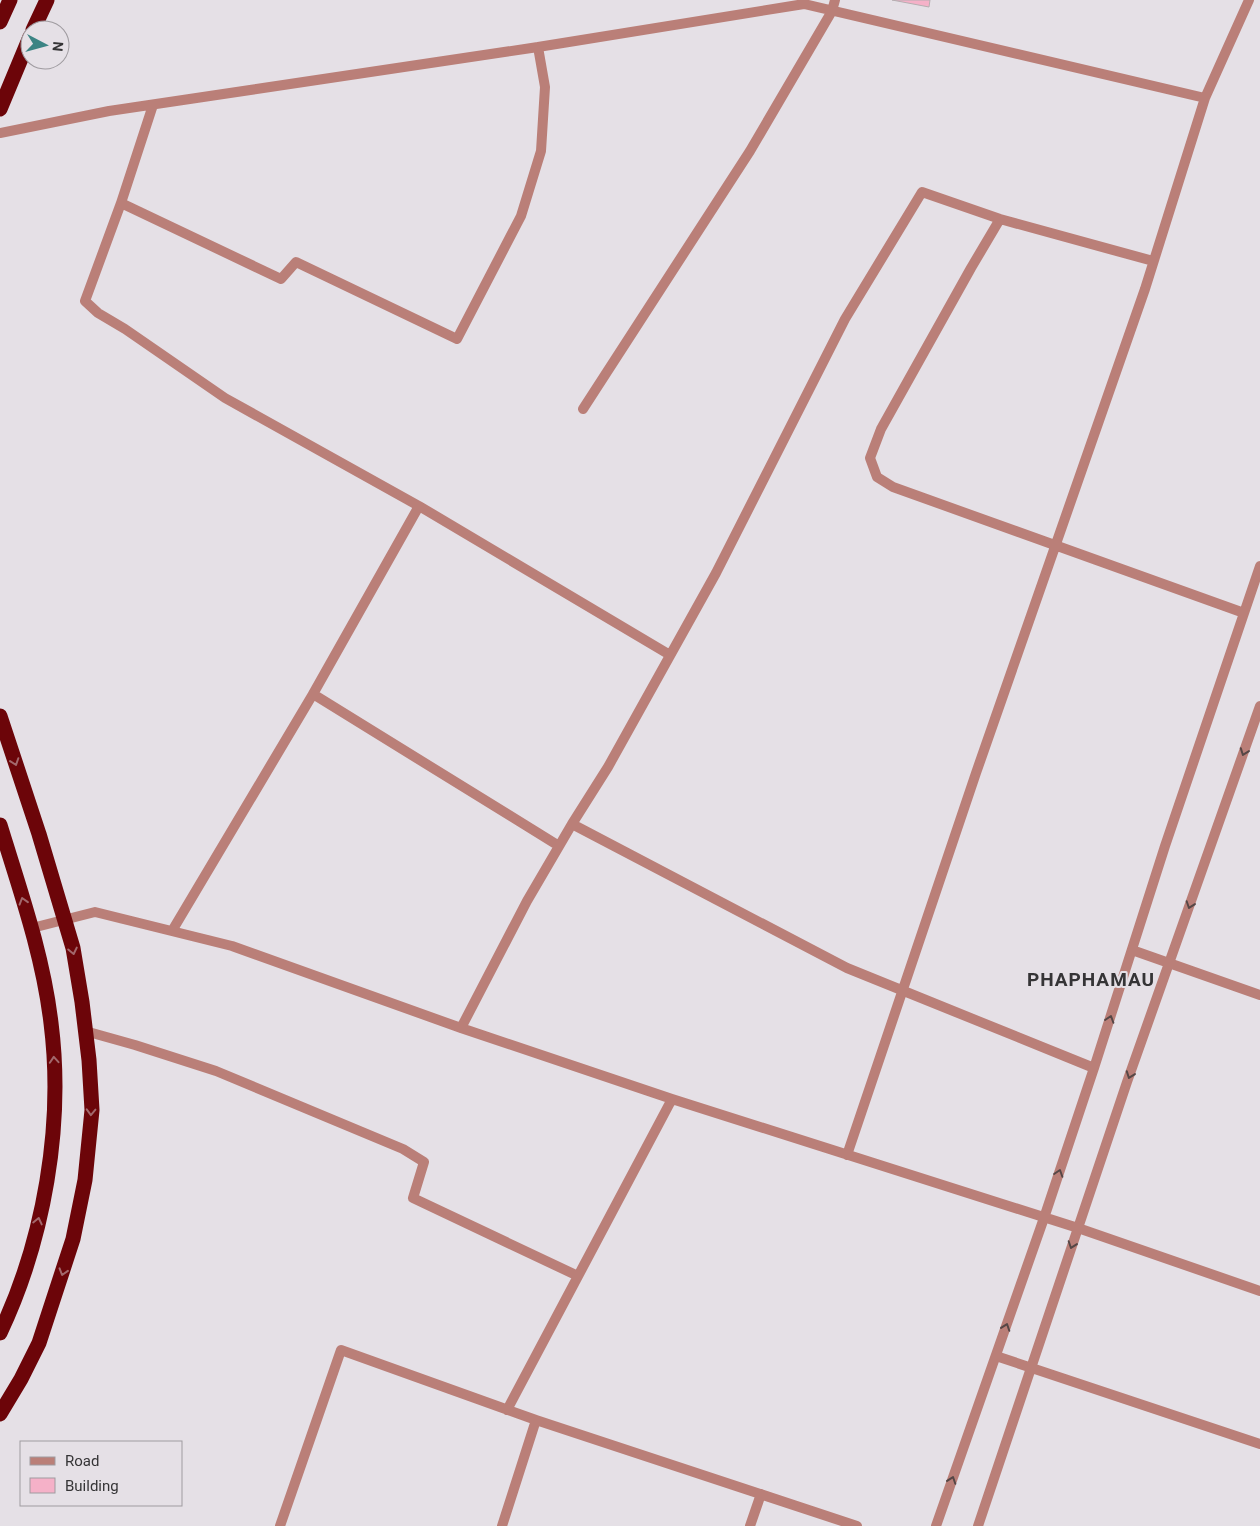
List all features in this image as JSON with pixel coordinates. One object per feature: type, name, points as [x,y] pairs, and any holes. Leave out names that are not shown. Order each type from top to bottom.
[{"type":"highway","points":[[0,22],[10,0]]},
{"type":"highway","points":[[38,20],[47,0]]},
{"type":"highway","points":[[0,108],[20,61]]},
{"type":"highway","points":[[0,716],[39,834],[73,948],[86,1031],[92,1110],[85,1180],[73,1239],[39,1343],[22,1379],[0,1414]]},
{"type":"highway","points":[[0,825],[32,928],[51,1023],[55,1083],[52,1141],[42,1203],[28,1264],[0,1333]]},
{"type":"street","points":[[583,409],[750,151],[832,11],[835,0]]},
{"type":"street","points":[[847,1155],[976,773],[1153,261],[1205,98],[1249,0]]},
{"type":"street","points":[[0,133],[109,111],[538,48],[804,4],[1205,98]]},
{"type":"street","points":[[121,203],[281,279],[296,262],[456,338],[521,216],[541,151],[545,88],[538,48]]},
{"type":"street","points":[[153,105],[121,203],[85,301],[98,313],[125,328],[225,398],[419,506],[670,655]]},
{"type":"street","points":[[461,1028],[526,901],[608,767],[716,573],[845,318],[922,192],[1000,218],[1153,261]]},
{"type":"street","points":[[1000,218],[881,429],[870,458],[877,477],[893,487],[1244,613]]},
{"type":"street","points":[[172,931],[314,694],[419,506]]},
{"type":"street","points":[[936,1526],[1044,1218],[1165,846],[1260,566]]},
{"type":"street","points":[[314,694],[559,846]]},
{"type":"street","points":[[978,1526],[1127,1082],[1260,706]]},
{"type":"street","points":[[572,824],[847,968],[1094,1068]]},
{"type":"street","points":[[32,928],[95,912],[232,946],[461,1028],[672,1099],[1078,1228],[1260,1290]]},
{"type":"street","points":[[1132,950],[1260,995]]},
{"type":"street","points":[[86,1031],[216,1071],[403,1149],[424,1162],[412,1198],[578,1276]]},
{"type":"street","points":[[507,1410],[672,1099]]},
{"type":"street","points":[[280,1526],[341,1350],[536,1420],[857,1526]]},
{"type":"street","points":[[996,1356],[1260,1444]]},
{"type":"street","points":[[502,1526],[536,1420]]},
{"type":"street","points":[[750,1526],[761,1494]]},
{"type":"building","points":[[892,0],[930,0],[929,7]]},
{"type":"district","name":"PHAPHAMAU","points":[[1091,979]]}]
